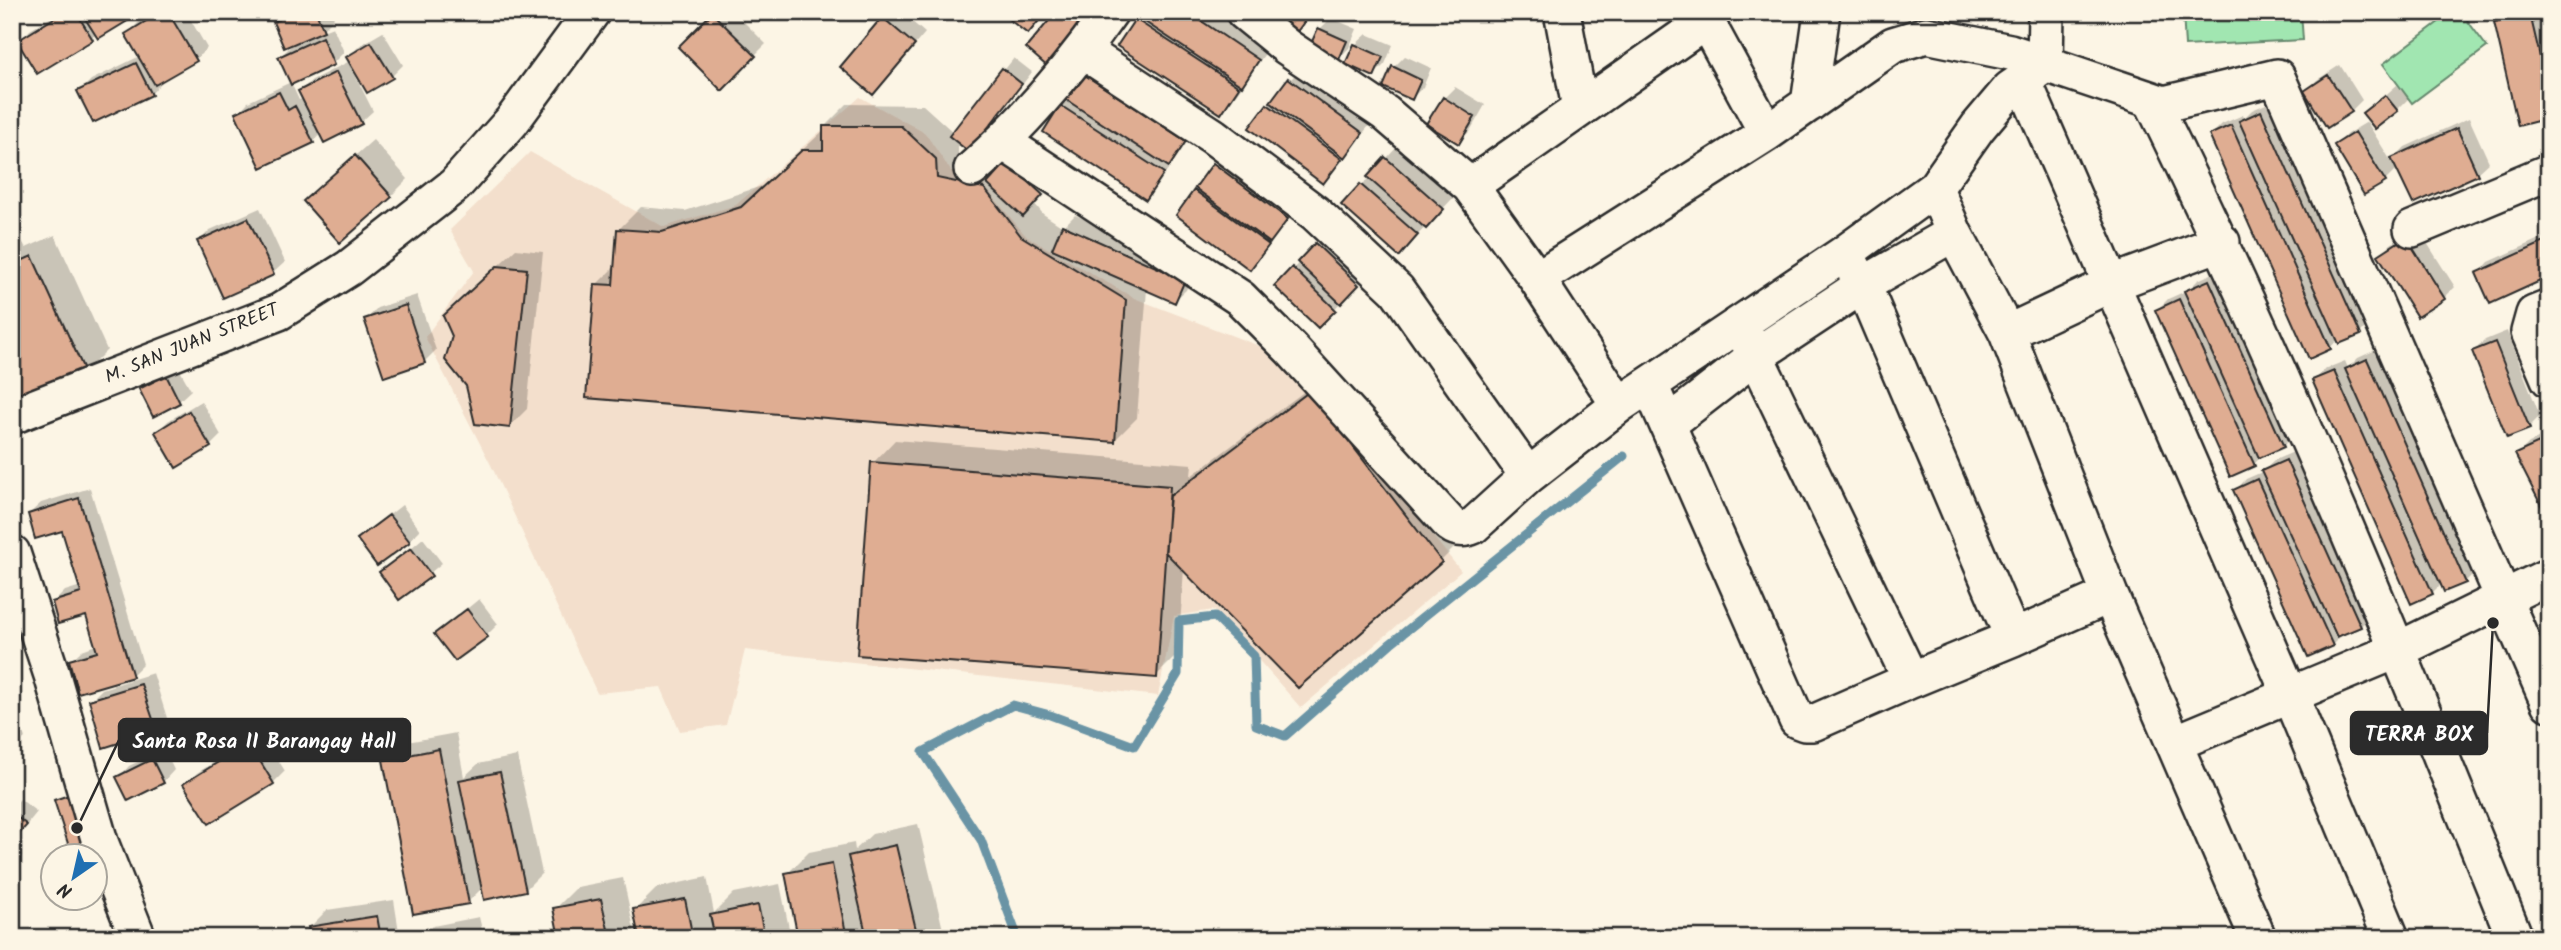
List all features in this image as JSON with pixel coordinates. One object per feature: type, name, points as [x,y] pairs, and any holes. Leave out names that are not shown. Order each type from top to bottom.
[{"type":"street","name":"M. SAN JUAN STREET","points":[[12,416],[279,312],[349,268],[455,184],[512,121],[592,12]]},
{"type":"street","points":[[972,169],[1003,142],[1083,51],[1111,12]]},
{"type":"street","points":[[1244,12],[1287,47],[1401,125],[1470,186],[1537,279],[1619,405]]},
{"type":"street","points":[[1562,12],[1580,108]]},
{"type":"street","points":[[1809,104],[1822,12]]},
{"type":"street","points":[[2046,12],[2034,73],[2113,283],[2391,938]]},
{"type":"street","points":[[1470,186],[1706,17],[1767,132]]},
{"type":"street","points":[[1537,279],[1767,132],[1893,45],[1926,35],[2010,52],[2034,73],[2153,103],[2164,104],[2277,77],[2549,704]]},
{"type":"street","points":[[1083,51],[1213,136],[1315,213],[1397,290],[1528,476]]},
{"type":"street","points":[[1003,142],[1240,298],[1291,349],[1450,524],[1465,530],[1473,526],[1528,476],[1619,405],[1845,253],[1935,188],[1978,127],[2010,89],[2034,73]]},
{"type":"street","points":[[2153,103],[2222,242],[2398,650],[2515,938]]},
{"type":"street","points":[[2412,229],[2549,172]]},
{"type":"street","points":[[1935,188],[1954,233],[2007,333],[2109,595],[2258,938]]},
{"type":"street","points":[[1668,424],[1754,357],[1863,285],[1954,233]]},
{"type":"street","points":[[2007,333],[2113,283],[2222,242]]},
{"type":"street","points":[[1845,253],[1863,285],[2013,638]]},
{"type":"street","points":[[2549,308],[2534,314],[2529,332],[2549,379]]},
{"type":"street","points":[[1740,324],[1911,680]]},
{"type":"street","points":[[1650,385],[1797,720],[1813,723],[2109,595]]},
{"type":"street","points":[[12,553],[52,675],[100,842],[138,938]]},
{"type":"street","points":[[2175,743],[2398,650],[2549,576]]},
{"type":"shaded area","points":[[860,97],[925,133],[951,171],[980,181],[1026,236],[1134,298],[1288,357],[1461,571],[1301,708],[1214,610],[1174,616],[1158,696],[745,650],[726,725],[680,731],[661,687],[597,693],[491,465],[425,337],[474,271],[450,230],[530,152],[664,227],[736,205]]},
{"type":"green space","points":[[2183,12],[2301,12],[2303,40],[2185,46]]},
{"type":"green space","points":[[2452,12],[2461,12],[2487,47],[2412,103],[2383,64]]},
{"type":"building","points":[[64,12],[76,12],[93,40],[37,74],[17,41]]},
{"type":"building","points":[[81,12],[130,12],[134,17],[98,39]]},
{"type":"building","points":[[161,12],[168,12],[197,61],[155,85],[125,34]]},
{"type":"building","points":[[295,12],[316,12],[324,31],[284,48],[273,22]]},
{"type":"building","points":[[1011,12],[1046,12],[1028,34],[1007,18]]},
{"type":"building","points":[[1056,12],[1098,12],[1049,68],[1026,48]]},
{"type":"building","points":[[1142,12],[1188,12],[1259,60],[1242,86],[1139,18]]},
{"type":"building","points":[[1280,12],[1300,12],[1307,18],[1296,33],[1276,19]]},
{"type":"building","points":[[712,13],[756,56],[722,91],[678,47]]},
{"type":"building","points":[[2530,14],[2549,95],[2549,118],[2518,126],[2494,22]]},
{"type":"building","points":[[882,17],[915,45],[873,95],[840,67]]},
{"type":"building","points":[[1135,19],[1239,87],[1221,114],[1117,46]]},
{"type":"building","points":[[1318,28],[1347,41],[1338,62],[1309,48]]},
{"type":"building","points":[[322,37],[334,65],[291,85],[278,57]]},
{"type":"building","points":[[371,42],[393,78],[367,93],[346,57]]},
{"type":"building","points":[[1354,44],[1383,57],[1374,77],[1345,64]]},
{"type":"building","points":[[136,63],[152,95],[93,123],[77,91]]},
{"type":"building","points":[[1392,66],[1421,80],[1412,100],[1383,87]]},
{"type":"building","points":[[1002,68],[1022,84],[969,152],[949,136]]},
{"type":"building","points":[[336,72],[362,124],[324,143],[298,91]]},
{"type":"building","points":[[1082,73],[1186,141],[1169,167],[1065,99]]},
{"type":"building","points":[[2328,75],[2352,112],[2327,128],[2304,91]]},
{"type":"building","points":[[1288,78],[1363,133],[1345,158],[1270,102]]},
{"type":"building","points":[[279,92],[288,110],[295,106],[314,143],[261,168],[235,113]]},
{"type":"building","points":[[2385,95],[2398,111],[2375,129],[2362,113]]},
{"type":"building","points":[[1443,97],[1475,117],[1459,144],[1426,124]]},
{"type":"building","points":[[1267,104],[1342,159],[1323,184],[1249,128]]},
{"type":"building","points":[[1060,105],[1164,173],[1146,200],[1043,132]]},
{"type":"building","points":[[2261,111],[2361,335],[2339,344],[2239,121]]},
{"type":"building","points":[[2231,125],[2331,349],[2309,359],[2209,135]]},
{"type":"building","points":[[823,126],[901,126],[936,159],[937,178],[984,188],[1021,236],[1126,300],[1115,442],[586,398],[595,284],[613,285],[617,229],[662,232],[741,207],[802,150],[823,150]]},
{"type":"building","points":[[2457,128],[2478,175],[2413,204],[2391,158]]},
{"type":"building","points":[[2355,132],[2386,182],[2364,195],[2334,145]]},
{"type":"building","points":[[355,155],[392,197],[340,243],[303,201]]},
{"type":"building","points":[[1385,157],[1444,209],[1426,229],[1367,177]]},
{"type":"building","points":[[1007,162],[1043,195],[1023,217],[987,184]]},
{"type":"building","points":[[1213,163],[1288,219],[1270,243],[1195,188]]},
{"type":"building","points":[[1360,184],[1418,235],[1399,257],[1341,205]]},
{"type":"building","points":[[1194,190],[1269,245],[1250,270],[1176,215]]},
{"type":"building","points":[[248,218],[274,275],[223,298],[197,241]]},
{"type":"building","points":[[1062,225],[1185,280],[1175,303],[1052,249]]},
{"type":"building","points":[[2406,237],[2445,299],[2417,317],[2378,255]]},
{"type":"building","points":[[2549,240],[2549,277],[2490,304],[2476,273]]},
{"type":"building","points":[[1315,243],[1359,285],[1341,304],[1297,262]]},
{"type":"building","points":[[32,256],[86,374],[12,407],[12,265]]},
{"type":"building","points":[[497,266],[527,269],[510,428],[475,424],[466,386],[445,360],[452,336],[443,316]]},
{"type":"building","points":[[1292,267],[1336,310],[1318,328],[1274,286]]},
{"type":"building","points":[[2209,280],[2284,447],[2259,458],[2184,291]]},
{"type":"building","points":[[2179,299],[2255,466],[2230,477],[2155,310]]},
{"type":"building","points":[[406,305],[425,363],[384,377],[364,319]]},
{"type":"building","points":[[2495,342],[2530,429],[2507,438],[2472,351]]},
{"type":"building","points":[[2367,359],[2466,583],[2444,592],[2345,369]]},
{"type":"building","points":[[2334,371],[2433,594],[2411,604],[2312,380]]},
{"type":"building","points":[[166,375],[180,403],[153,417],[139,389]]},
{"type":"building","points":[[1310,391],[1442,562],[1298,688],[1165,552],[1170,496]]},
{"type":"building","points":[[189,411],[211,447],[176,468],[155,432]]},
{"type":"building","points":[[2539,443],[2549,462],[2549,521],[2515,454]]},
{"type":"building","points":[[2286,460],[2361,627],[2337,637],[2261,471]]},
{"type":"building","points":[[871,462],[1170,486],[1157,678],[857,655]]},
{"type":"building","points":[[2257,479],[2333,646],[2308,657],[2233,490]]},
{"type":"building","points":[[79,498],[133,677],[78,693],[69,660],[97,652],[86,616],[58,624],[52,602],[81,593],[62,531],[35,539],[28,514]]},
{"type":"building","points":[[389,515],[410,542],[377,566],[357,539]]},
{"type":"building","points":[[411,548],[432,576],[399,600],[379,572]]},
{"type":"building","points":[[467,609],[488,637],[455,661],[434,634]]},
{"type":"building","points":[[141,684],[157,731],[103,748],[89,700]]},
{"type":"building","points":[[249,743],[274,784],[209,824],[183,784]]},
{"type":"building","points":[[439,749],[469,904],[413,914],[383,760]]},
{"type":"building","points":[[152,759],[164,783],[128,801],[116,777]]},
{"type":"building","points":[[500,772],[526,891],[484,900],[459,780]]},
{"type":"building","points":[[78,792],[90,842],[68,842],[54,800]]},
{"type":"building","points":[[12,813],[27,825],[12,842]]},
{"type":"building","points":[[896,845],[918,938],[867,938],[848,856]]},
{"type":"building","points":[[832,864],[847,938],[798,938],[785,873]]},
{"type":"building","points":[[601,899],[610,938],[559,938],[553,908]]},
{"type":"building","points":[[685,899],[693,938],[639,938],[633,909]]},
{"type":"building","points":[[758,905],[765,938],[715,938],[710,915]]},
{"type":"building","points":[[377,916],[381,938],[310,938],[308,927]]},
{"type":"waterway","points":[[1018,938],[981,840],[923,752],[1013,705],[1050,715],[1134,746],[1178,674],[1179,621],[1215,617],[1254,656],[1256,725],[1285,736],[1391,643],[1624,456]]},
{"type":"place","name":"TERRA BOX","points":[[2493,623]]},
{"type":"place","name":"Santa Rosa II Barangay Hall","points":[[77,828]]}]
